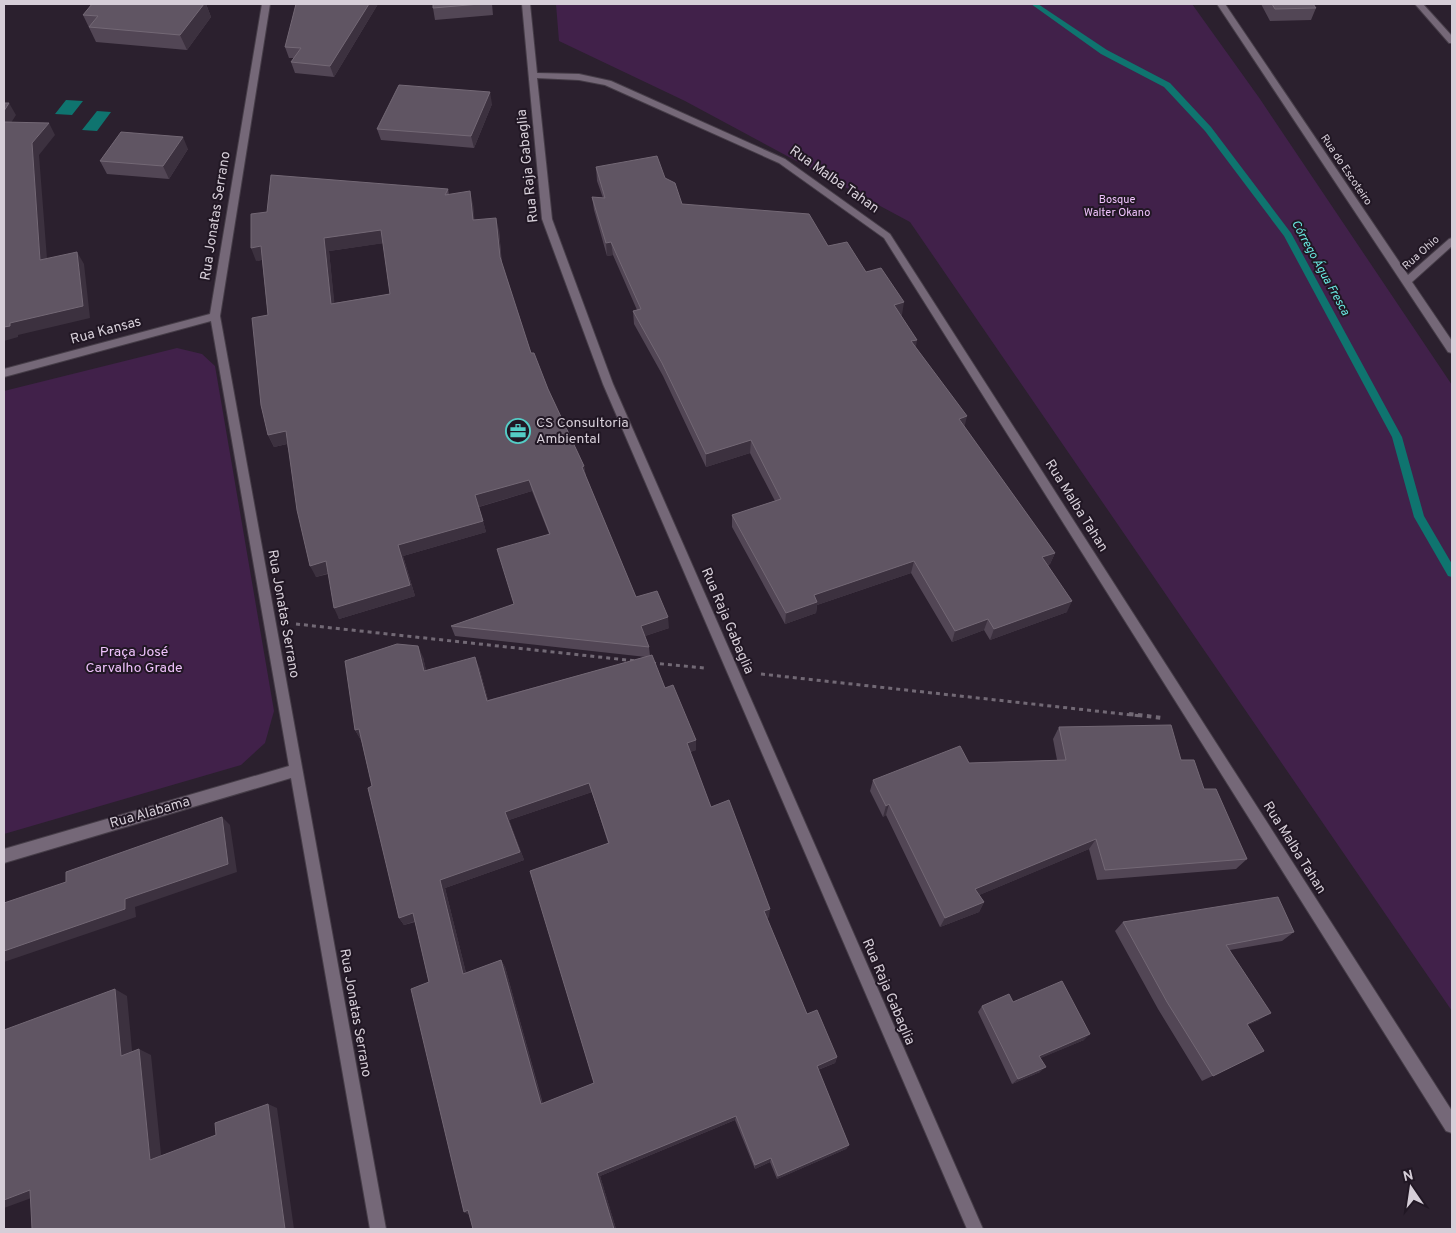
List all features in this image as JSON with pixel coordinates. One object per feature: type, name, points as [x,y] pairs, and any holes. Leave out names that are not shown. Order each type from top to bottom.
[{"type":"street","name":"Rua Jonatas Serrano","points":[[266,4],[215,316],[378,1229]]},
{"type":"street","name":"Rua Raja Gabaglia","points":[[526,4],[547,219],[608,384],[974,1229]]},
{"type":"street","name":"Rua do Escoteiro","points":[[1221,4],[1452,349]]},
{"type":"street","points":[[1419,4],[1452,41]]},
{"type":"street","name":"Rua Malba Tahan","points":[[534,75],[579,77],[608,83],[774,157],[887,236],[1452,1125]]},
{"type":"street","name":"Rua Ohio","points":[[1406,282],[1452,241]]},
{"type":"street","name":"Rua Kansas","points":[[4,373],[215,316]]},
{"type":"street","name":"Rua Alabama","points":[[4,856],[296,770]]},
{"type":"green space","name":"Bosque Walter Okano","points":[[556,4],[1192,4],[1260,99],[1452,385],[1452,1011],[910,222],[685,101],[559,41]]},
{"type":"green space","name":"Praça José Carvalho Grade","points":[[177,348],[202,354],[215,366],[274,711],[265,743],[241,765],[4,834],[4,391]]},
{"type":"shaded area","points":[[66,100],[83,101],[72,115],[55,114]]},
{"type":"shaded area","points":[[97,111],[111,112],[97,131],[82,130]]},
{"type":"building","points":[[92,4],[204,4],[180,35],[89,27],[98,16],[83,15]]},
{"type":"building","points":[[296,4],[369,4],[330,66],[291,62],[301,48],[285,47]]},
{"type":"building","points":[[433,4],[480,4],[433,8]]},
{"type":"building","points":[[1272,4],[1313,4],[1316,8],[1275,9]]},
{"type":"building","points":[[399,85],[490,92],[471,136],[377,129]]},
{"type":"building","points":[[4,103],[9,103],[4,111]]},
{"type":"building","points":[[4,122],[49,123],[32,143],[40,260],[77,252],[83,306],[10,323],[10,326],[4,327]]},
{"type":"building","points":[[121,132],[183,137],[163,166],[100,161]]},
{"type":"building","points":[[657,156],[665,178],[675,183],[682,204],[809,214],[828,246],[847,242],[866,272],[881,268],[904,302],[894,305],[917,340],[911,341],[967,416],[959,419],[1055,553],[1042,557],[1072,601],[994,629],[988,619],[955,631],[914,561],[814,595],[817,602],[786,613],[732,515],[781,499],[751,440],[706,454],[662,363],[633,311],[641,309],[611,242],[606,243],[592,197],[605,198],[596,167]]},
{"type":"building","points":[[271,175],[448,189],[445,195],[470,191],[473,220],[496,218],[500,257],[531,353],[534,353],[548,389],[584,466],[582,467],[636,597],[657,591],[668,617],[641,626],[649,647],[451,626],[514,604],[497,549],[550,534],[529,480],[475,495],[483,521],[398,545],[410,585],[334,608],[326,561],[310,566],[297,510],[286,431],[268,435],[261,405],[252,318],[268,315],[261,246],[251,248],[251,214],[267,212]],"holes":[[[381,230],[390,294],[331,304],[324,238]]]},
{"type":"building","points":[[397,644],[418,646],[424,671],[475,657],[487,701],[652,655],[665,688],[673,685],[696,740],[687,743],[711,807],[729,800],[770,909],[764,911],[807,1014],[817,1010],[837,1057],[817,1066],[849,1145],[778,1176],[771,1158],[755,1165],[736,1116],[597,1173],[614,1229],[473,1229],[468,1210],[464,1212],[411,989],[429,982],[413,913],[399,918],[368,788],[372,786],[359,729],[355,730],[345,661]],"holes":[[[589,783],[609,843],[530,871],[594,1083],[541,1104],[501,960],[463,974],[440,880],[520,852],[505,812]]]},
{"type":"building","points":[[1171,725],[1181,760],[1194,760],[1204,789],[1216,789],[1247,859],[1105,870],[1096,839],[975,889],[984,902],[945,918],[889,804],[886,806],[873,780],[960,746],[969,763],[1066,760],[1059,727]]},
{"type":"building","points":[[222,817],[228,864],[125,899],[125,909],[4,951],[4,903],[66,882],[66,872]]},
{"type":"building","points":[[1278,897],[1294,932],[1226,945],[1271,1013],[1247,1024],[1264,1051],[1213,1076],[1167,1002],[1123,922]]},
{"type":"building","points":[[1062,981],[1090,1034],[1039,1056],[1046,1067],[1018,1079],[982,1006],[1009,994],[1013,1002]]},
{"type":"building","points":[[115,989],[121,1056],[139,1049],[150,1160],[216,1135],[215,1123],[268,1104],[285,1229],[32,1229],[30,1190],[4,1200],[4,1030]]},
{"type":"waterway","name":"Córrego Água Fresca","points":[[1034,4],[1104,52],[1167,85],[1208,129],[1288,235],[1397,437],[1419,517],[1452,573]]},
{"type":"place","name":"CS Consultoria Ambiental","points":[[518,431]]}]
